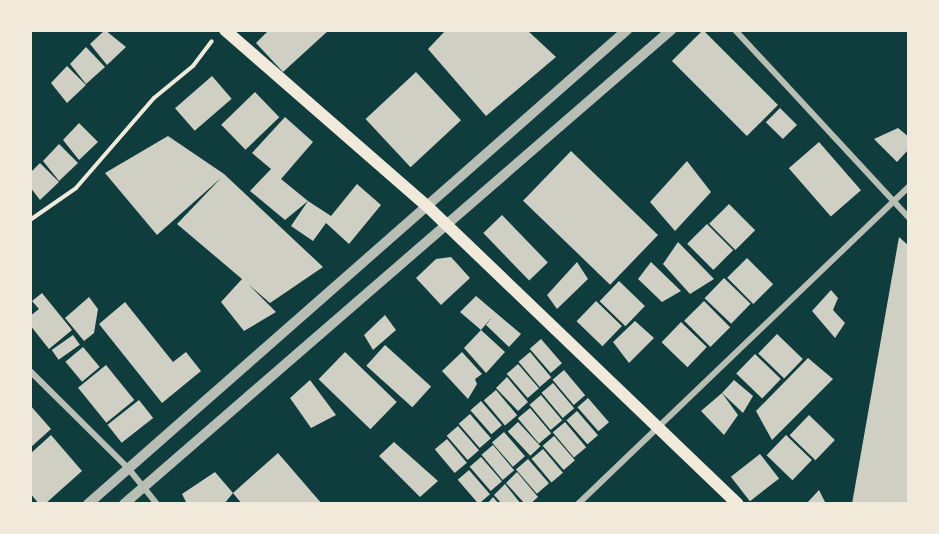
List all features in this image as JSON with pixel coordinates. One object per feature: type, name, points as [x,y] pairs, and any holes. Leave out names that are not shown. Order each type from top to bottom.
[{"type":"main road","points":[[225,30],[428,207],[738,504]]},
{"type":"street","points":[[88,504],[627,30]]},
{"type":"street","points":[[124,504],[671,30]]},
{"type":"street","points":[[735,30],[892,203],[909,218]]},
{"type":"street","points":[[578,504],[909,187]]},
{"type":"street","points":[[30,370],[128,468],[158,504]]},
{"type":"path","points":[[30,219],[76,188],[154,98],[193,66],[214,39]]},
{"type":"building","points":[[105,30],[126,47],[107,65],[90,44]]},
{"type":"building","points":[[269,30],[329,30],[283,72],[256,43]]},
{"type":"building","points":[[446,30],[527,30],[556,57],[486,116],[428,49]]},
{"type":"building","points":[[703,30],[778,105],[747,136],[672,61]]},
{"type":"building","points":[[86,47],[105,67],[86,84],[70,64]]},
{"type":"building","points":[[67,66],[86,85],[67,103],[51,83]]},
{"type":"building","points":[[416,72],[461,120],[411,167],[366,119]]},
{"type":"building","points":[[212,76],[232,99],[195,131],[175,108]]},
{"type":"building","points":[[255,92],[279,117],[246,150],[221,125]]},
{"type":"building","points":[[780,108],[797,125],[783,139],[766,122]]},
{"type":"building","points":[[285,117],[313,142],[281,179],[308,201],[285,220],[250,191],[271,169],[252,153]]},
{"type":"building","points":[[79,123],[98,142],[79,160],[63,140]]},
{"type":"building","points":[[898,128],[909,137],[909,149],[897,162],[874,139]]},
{"type":"building","points":[[168,136],[224,174],[323,267],[270,303],[249,285],[276,312],[244,331],[221,302],[242,279],[177,224],[221,178],[157,235],[105,173]]},
{"type":"building","points":[[819,142],[861,190],[831,217],[789,168]]},
{"type":"building","points":[[59,144],[78,163],[59,181],[43,161]]},
{"type":"building","points":[[571,151],[658,235],[610,285],[523,201]]},
{"type":"building","points":[[687,161],[711,192],[675,231],[650,202]]},
{"type":"building","points":[[40,163],[59,182],[40,200],[30,187],[30,173]]},
{"type":"building","points":[[357,184],[381,205],[349,244],[326,223],[313,241],[291,226],[308,201],[331,216]]},
{"type":"building","points":[[729,204],[755,230],[735,250],[709,224]]},
{"type":"building","points":[[502,215],[548,262],[529,281],[483,233]]},
{"type":"building","points":[[707,224],[733,250],[713,270],[687,244]]},
{"type":"building","points":[[899,237],[909,246],[909,504],[852,504]]},
{"type":"building","points":[[678,242],[714,279],[690,294],[663,264]]},
{"type":"building","points":[[451,257],[470,278],[441,305],[416,278],[436,259]]},
{"type":"building","points":[[747,258],[773,284],[753,304],[727,278]]},
{"type":"building","points":[[577,262],[588,279],[557,309],[547,295]]},
{"type":"building","points":[[651,262],[681,291],[662,302],[638,279]]},
{"type":"building","points":[[724,278],[751,304],[731,324],[705,298]]},
{"type":"building","points":[[619,281],[645,306],[625,326],[600,301]]},
{"type":"building","points":[[831,290],[838,298],[833,310],[845,323],[835,338],[812,311]]},
{"type":"building","points":[[42,293],[72,330],[49,349],[30,325],[30,316],[39,309],[32,301]]},
{"type":"building","points":[[476,296],[521,334],[509,347],[486,325],[492,317],[481,330],[460,312]]},
{"type":"building","points":[[89,297],[98,309],[94,333],[84,341],[65,318]]},
{"type":"building","points":[[596,301],[622,326],[602,346],[577,321]]},
{"type":"building","points":[[704,301],[730,327],[710,347],[684,321]]},
{"type":"building","points":[[125,302],[173,362],[186,352],[201,371],[162,403],[99,324]]},
{"type":"building","points":[[385,315],[396,330],[373,350],[364,335]]},
{"type":"building","points":[[635,321],[654,338],[629,363],[613,342]]},
{"type":"building","points":[[681,322],[707,347],[687,367],[662,342]]},
{"type":"building","points":[[481,330],[505,352],[486,373],[464,348]]},
{"type":"building","points":[[777,334],[803,359],[784,378],[758,353]]},
{"type":"building","points":[[73,335],[80,345],[59,360],[52,350]]},
{"type":"building","points":[[541,339],[562,363],[551,373],[530,349]]},
{"type":"building","points":[[385,345],[431,386],[412,407],[366,366]]},
{"type":"building","points":[[83,347],[100,367],[82,382],[65,362]]},
{"type":"building","points":[[345,352],[397,402],[370,429],[319,379]]},
{"type":"building","points":[[462,352],[482,374],[475,379],[477,384],[468,399],[442,371]]},
{"type":"building","points":[[530,352],[551,377],[540,387],[519,362]]},
{"type":"building","points":[[755,354],[781,379],[762,398],[736,373]]},
{"type":"building","points":[[808,358],[833,379],[772,440],[756,411]]},
{"type":"building","points":[[518,364],[539,388],[528,398],[507,374]]},
{"type":"building","points":[[106,365],[134,400],[106,423],[78,388]]},
{"type":"building","points":[[564,370],[585,395],[574,405],[553,380]]},
{"type":"building","points":[[507,377],[528,402],[518,411],[496,388]]},
{"type":"building","points":[[310,380],[336,415],[311,428],[290,398]]},
{"type":"building","points":[[734,380],[753,396],[743,413],[722,393]]},
{"type":"building","points":[[553,383],[574,408],[563,418],[542,393]]},
{"type":"building","points":[[496,390],[517,415],[505,426],[484,400]]},
{"type":"building","points":[[722,393],[738,415],[724,435],[701,411]]},
{"type":"building","points":[[541,395],[562,420],[551,430],[530,405]]},
{"type":"building","points":[[588,398],[609,422],[598,431],[577,407]]},
{"type":"building","points":[[139,400],[153,418],[122,443],[107,425]]},
{"type":"building","points":[[481,401],[502,425],[491,434],[470,410]]},
{"type":"building","points":[[30,405],[51,429],[30,448]]},
{"type":"building","points":[[530,408],[551,433],[539,444],[518,418]]},
{"type":"building","points":[[577,411],[598,435],[587,444],[566,420]]},
{"type":"building","points":[[470,414],[491,438],[480,448],[459,424]]},
{"type":"building","points":[[809,415],[835,440],[815,460],[790,435]]},
{"type":"building","points":[[518,422],[541,446],[530,456],[508,432]]},
{"type":"building","points":[[565,422],[586,447],[574,458],[553,432]]},
{"type":"building","points":[[458,426],[479,450],[468,460],[447,436]]},
{"type":"building","points":[[504,432],[525,456],[513,467],[492,442]]},
{"type":"building","points":[[51,435],[82,471],[45,504],[39,504],[30,493],[30,454]]},
{"type":"building","points":[[786,435],[812,460],[792,480],[767,455]]},
{"type":"building","points":[[554,436],[575,460],[564,470],[543,446]]},
{"type":"building","points":[[447,439],[467,463],[455,473],[435,449]]},
{"type":"building","points":[[394,442],[438,481],[420,497],[379,456]]},
{"type":"building","points":[[493,445],[514,470],[503,480],[482,455]]},
{"type":"building","points":[[543,449],[563,473],[551,482],[532,459]]},
{"type":"building","points":[[278,453],[322,504],[242,504],[233,493]]},
{"type":"building","points":[[760,454],[779,478],[750,501],[731,477]]},
{"type":"building","points":[[481,457],[502,481],[491,491],[470,467]]},
{"type":"building","points":[[528,459],[549,483],[537,494],[516,469]]},
{"type":"building","points":[[469,470],[490,494],[479,504],[458,480]]},
{"type":"building","points":[[215,472],[233,493],[224,504],[187,504],[182,494]]},
{"type":"building","points":[[517,472],[538,497],[530,504],[525,504],[506,483]]},
{"type":"building","points":[[505,484],[521,504],[502,504],[494,495]]},
{"type":"building","points":[[819,490],[826,504],[806,504]]},
{"type":"building","points":[[493,497],[499,504],[487,504]]}]
